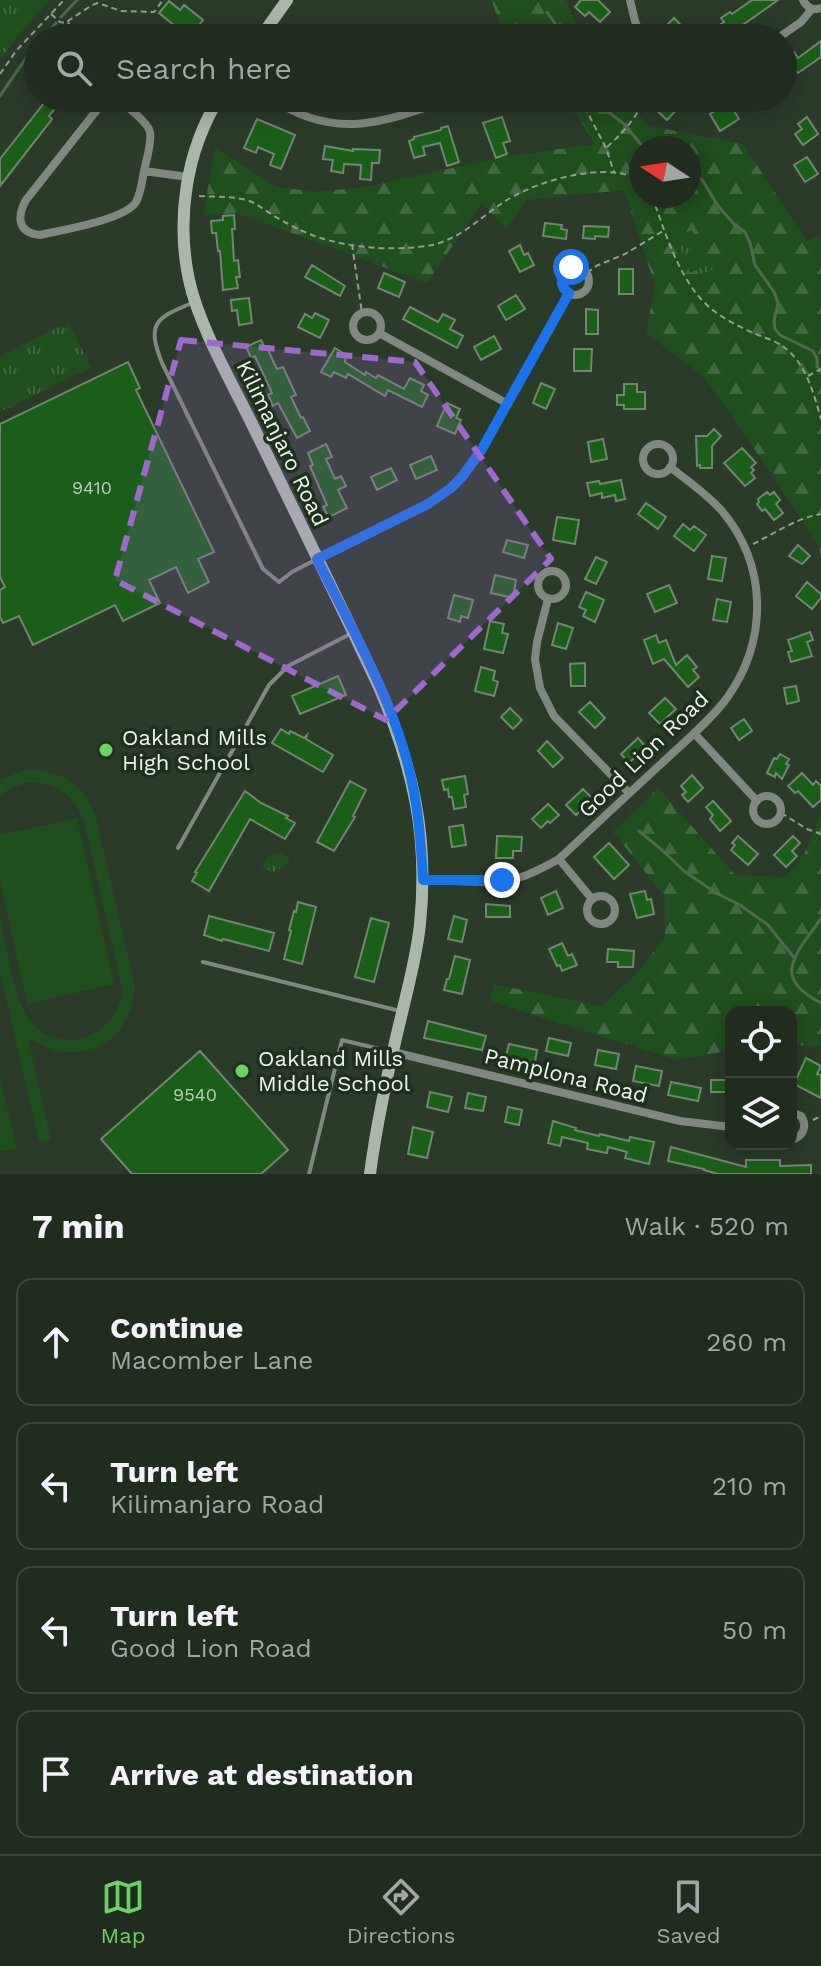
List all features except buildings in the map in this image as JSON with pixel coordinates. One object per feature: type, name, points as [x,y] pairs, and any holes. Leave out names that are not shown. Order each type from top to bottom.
[{"type":"street","points":[[270,24],[287,0]]},
{"type":"street","points":[[630,0],[636,24]]},
{"type":"street","points":[[797,25],[816,9],[806,5],[803,0]]},
{"type":"street","points":[[95,112],[21,209],[21,224],[32,234],[40,235],[117,216],[133,207],[138,199],[150,137],[148,126],[132,112]]},
{"type":"street","name":"Kilimanjaro Road","points":[[212,112],[202,130],[188,177],[184,210],[186,261],[195,302],[354,632],[397,729],[408,763],[419,823],[423,880],[420,925],[370,1174]]},
{"type":"street","points":[[297,112],[346,125],[372,123],[414,112]]},
{"type":"street","points":[[144,171],[188,177]]},
{"type":"street","points":[[583,269],[589,279],[587,289],[582,294],[569,293],[562,287],[562,275],[566,270],[583,269]]},
{"type":"street","points":[[317,559],[428,504],[451,488],[472,464],[569,293]]},
{"type":"street","points":[[369,312],[380,321],[379,333],[375,338],[364,340],[353,328],[354,322],[362,313],[369,312]]},
{"type":"street","points":[[379,333],[508,404]]},
{"type":"street","name":"Good Lion Road","points":[[423,880],[502,880],[520,877],[559,859],[726,700],[750,656],[758,615],[752,565],[739,536],[719,507],[670,467]]},
{"type":"street","points":[[548,599],[535,659],[540,688],[554,716],[629,793]]},
{"type":"street","points":[[694,733],[757,801]]},
{"type":"street","points":[[771,797],[778,802],[781,813],[774,822],[762,823],[754,816],[757,801],[771,797]]},
{"type":"street","points":[[559,859],[592,899]]},
{"type":"street","name":"Pamplona Road","points":[[393,1052],[680,1121],[725,1126]]},
{"type":"street","points":[[797,1114],[805,1126],[797,1139]]},
{"type":"lane","points":[[195,302],[161,319],[155,327],[155,345],[263,569],[279,582],[317,559]]},
{"type":"lane","points":[[178,848],[269,685],[288,666],[354,632]]},
{"type":"lane","points":[[203,962],[402,1011]]},
{"type":"lane","points":[[309,1174],[342,1040],[393,1052]]},
{"type":"path","points":[[42,24],[64,0]]},
{"type":"path","points":[[51,14],[62,23],[68,22],[98,3],[112,9],[154,12],[163,0]]},
{"type":"path","points":[[0,74],[1,68],[24,43]]},
{"type":"path","points":[[587,112],[606,148],[614,172]]},
{"type":"path","points":[[606,148],[622,134],[638,112]]},
{"type":"path","points":[[198,196],[243,199],[255,203],[312,235],[352,244],[411,248],[442,243],[456,237],[501,203],[538,185],[580,175],[614,172],[629,176]]},
{"type":"path","points":[[656,208],[664,231],[696,293],[726,319],[785,347],[795,357],[807,377],[821,419]]},
{"type":"path","points":[[587,273],[664,231]]},
{"type":"path","points":[[352,244],[362,313]]},
{"type":"path","points":[[807,377],[821,369]]},
{"type":"path","points":[[745,548],[821,513]]},
{"type":"path","points":[[781,813],[821,834]]},
{"type":"highlighted area","points":[[181,340],[415,362],[551,559],[386,720],[115,580]]},
{"type":"green space","points":[[0,0],[50,0],[28,24],[24,24],[24,29],[0,59]]},
{"type":"green space","points":[[491,0],[566,0],[575,24],[500,24]]},
{"type":"green space","points":[[575,112],[635,112],[650,126],[743,144],[807,241],[821,236],[821,558],[819,547],[704,377],[646,333],[655,286],[630,208],[701,208],[701,136],[629,136],[629,205],[624,190],[526,200],[506,229],[482,203],[427,283],[237,213],[203,216],[215,148],[277,187],[316,192],[366,187],[502,157],[595,144]]},
{"type":"green space","points":[[692,230],[702,260],[710,258],[714,269],[699,275],[697,270],[690,273],[678,242],[684,239],[682,234]]},
{"type":"green space","points":[[69,322],[91,368],[0,412],[0,356]]},
{"type":"green space","points":[[26,770],[61,776],[78,787],[91,805],[135,987],[127,1018],[109,1040],[97,1047],[68,1052],[48,1048],[28,1038],[51,1139],[39,1142],[0,973],[0,916],[18,997],[28,1018],[40,1031],[54,1038],[69,1040],[84,1038],[98,1031],[110,1020],[118,1006],[122,988],[84,821],[78,808],[60,790],[37,783],[25,784],[0,795],[0,779]]},
{"type":"green space","points":[[658,788],[735,875],[785,877],[804,854],[821,815],[821,1046],[797,1045],[797,1006],[725,1006],[725,1051],[677,1060],[490,1001],[494,984],[601,1006],[634,976],[665,938],[665,897],[613,832]]},
{"type":"green space","points":[[77,818],[114,984],[27,1004],[0,881],[0,835]]},
{"type":"green space","points":[[279,852],[290,858],[287,865],[273,872],[262,867],[267,856],[270,857],[272,853],[278,855]]},
{"type":"green space","points":[[0,1078],[17,1148],[0,1152]]},
{"type":"waterway","points":[[61,17],[77,0]]},
{"type":"waterway","points":[[547,12],[555,24]]},
{"type":"waterway","points":[[0,96],[24,61]]},
{"type":"waterway","points":[[608,112],[634,136]]},
{"type":"waterway","points":[[701,179],[718,206],[745,232],[755,265],[778,303],[775,329],[780,335],[813,351],[821,373]]},
{"type":"waterway","points":[[639,831],[684,871],[768,925],[795,959]]},
{"type":"waterway","points":[[821,918],[797,953],[792,973],[805,993],[821,1003]]},
{"type":"place","name":"Oakland Mills High School","points":[[106,750]]},
{"type":"place","name":"Oakland Mills Middle School","points":[[242,1071]]},
{"type":"route","points":[[502,880],[423,880],[416,797],[397,729],[317,559],[428,504],[462,477],[482,449],[569,293],[561,282],[562,275],[571,267]]}]
